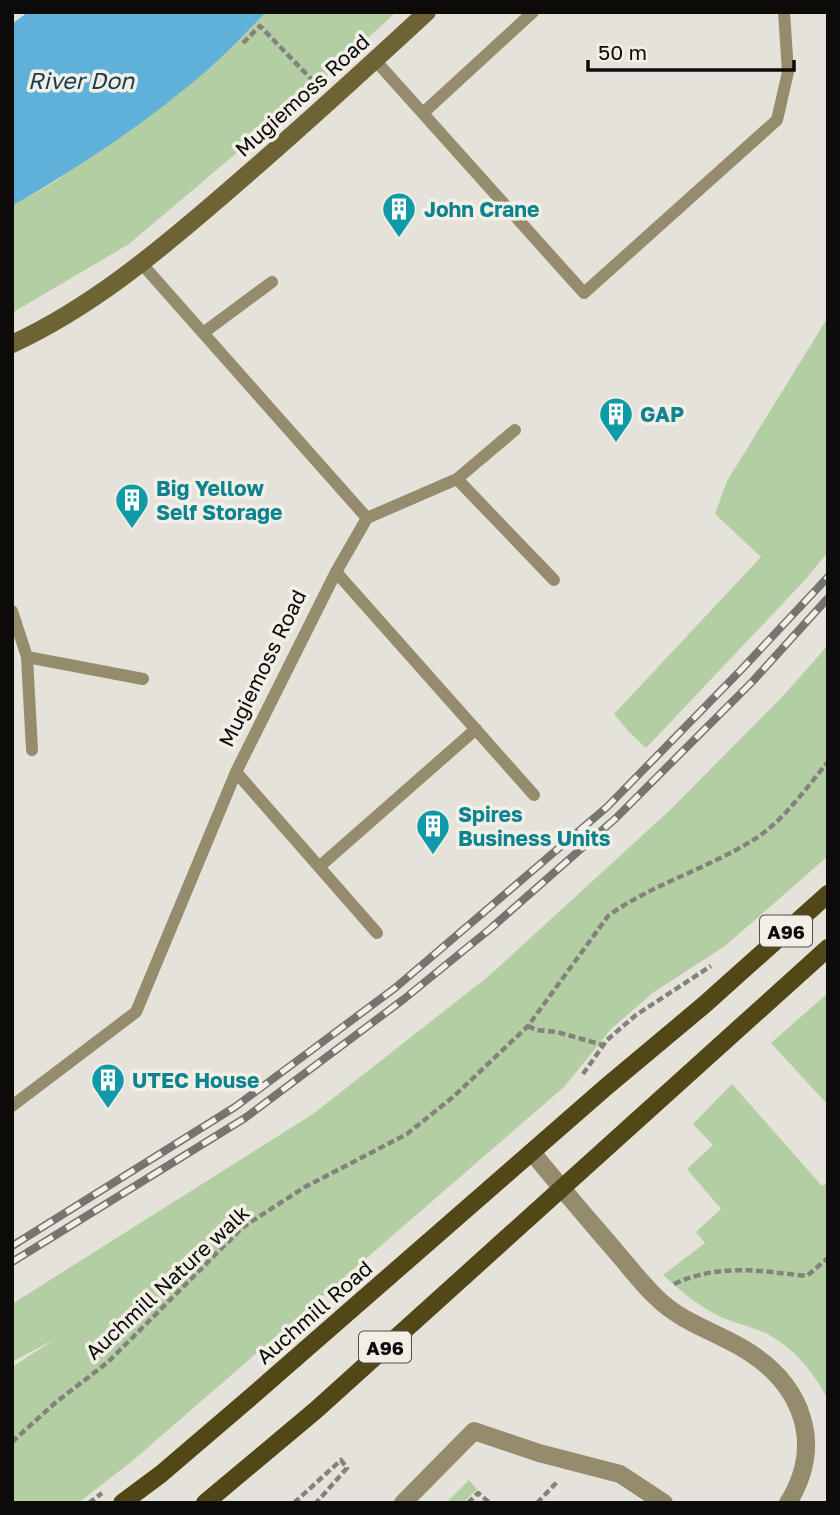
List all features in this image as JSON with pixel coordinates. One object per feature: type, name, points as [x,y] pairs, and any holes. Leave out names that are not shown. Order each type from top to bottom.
[{"type":"main road","name":"Auchmill Road","points":[[122,1503],[161,1474],[231,1414],[606,1087],[705,1005],[828,894]]},
{"type":"main road","name":"A96","points":[[205,1503],[316,1410],[828,948]]},
{"type":"street","name":"Mugiemoss Road","points":[[12,344],[45,329],[142,264],[279,148],[427,12]]},
{"type":"street","points":[[532,1152],[653,1294],[678,1315],[743,1348],[765,1363],[783,1381],[798,1403],[807,1432],[804,1464],[797,1488],[788,1503]]},
{"type":"street","points":[[403,1503],[474,1432],[539,1453],[620,1474],[664,1503]]},
{"type":"lane","points":[[423,113],[533,12]]},
{"type":"lane","points":[[376,60],[584,293],[777,120],[788,72],[784,12]]},
{"type":"lane","points":[[142,264],[367,518],[457,479],[515,430]]},
{"type":"lane","points":[[203,333],[272,282]]},
{"type":"lane","points":[[457,479],[554,580]]},
{"type":"lane","name":"Mugiemoss Road","points":[[12,1106],[136,1012],[236,772],[336,572],[367,518]]},
{"type":"lane","points":[[336,572],[534,795]]},
{"type":"lane","points":[[12,611],[17,636],[27,657],[32,750]]},
{"type":"lane","points":[[27,657],[143,679]]},
{"type":"lane","points":[[319,867],[475,729]]},
{"type":"lane","points":[[236,772],[377,933]]},
{"type":"path","points":[[243,43],[260,26],[317,85]]},
{"type":"path","name":"Auchmill Nature walk","points":[[12,1443],[55,1403],[108,1362],[243,1227],[305,1187],[407,1134],[453,1097],[528,1026],[608,916],[625,903],[709,865],[755,839],[780,818],[828,762]]},
{"type":"path","points":[[528,1026],[603,1045]]},
{"type":"path","points":[[653,1294],[690,1277],[733,1269],[807,1276],[828,1258]]},
{"type":"path","points":[[294,1503],[341,1460],[347,1468],[316,1503]]},
{"type":"path","points":[[468,1503],[478,1493],[489,1503]]},
{"type":"green space","points":[[266,12],[396,12],[317,85],[129,244],[12,313],[12,206],[56,181],[213,65]]},
{"type":"green space","points":[[828,317],[828,552],[804,581],[646,748],[614,714],[761,557],[715,514],[727,481]]},
{"type":"green space","points":[[828,645],[828,856],[725,946],[654,992],[612,1028],[564,1087],[131,1462],[78,1503],[12,1503],[12,1367],[55,1339],[12,1362],[12,1304],[313,1114],[490,975],[669,811],[785,694]]},
{"type":"green space","points":[[828,993],[828,1105],[771,1043]]},
{"type":"green space","points":[[732,1084],[822,1186],[828,1181],[828,1400],[804,1364],[780,1342],[708,1310],[663,1275],[705,1243],[696,1232],[721,1209],[687,1169],[713,1145],[693,1124]]},
{"type":"green space","points":[[469,1480],[477,1489],[463,1503],[446,1503]]},
{"type":"water","name":"River Don","points":[[28,12],[266,12],[213,65],[166,104],[91,158],[12,206],[12,24]]},
{"type":"railway","points":[[12,1246],[235,1107],[395,988],[607,807],[828,577]]},
{"type":"railway","points":[[12,1262],[245,1118],[404,999],[490,929],[616,818],[753,681],[828,598]]},
{"type":"place","name":"John Crane","points":[[399,239]]},
{"type":"place","name":"GAP","points":[[616,444]]},
{"type":"place","name":"Big Yellow Self Storage","points":[[132,530]]},
{"type":"place","name":"Spires Business Units","points":[[433,856]]},
{"type":"place","name":"UTEC House","points":[[108,1110]]}]
